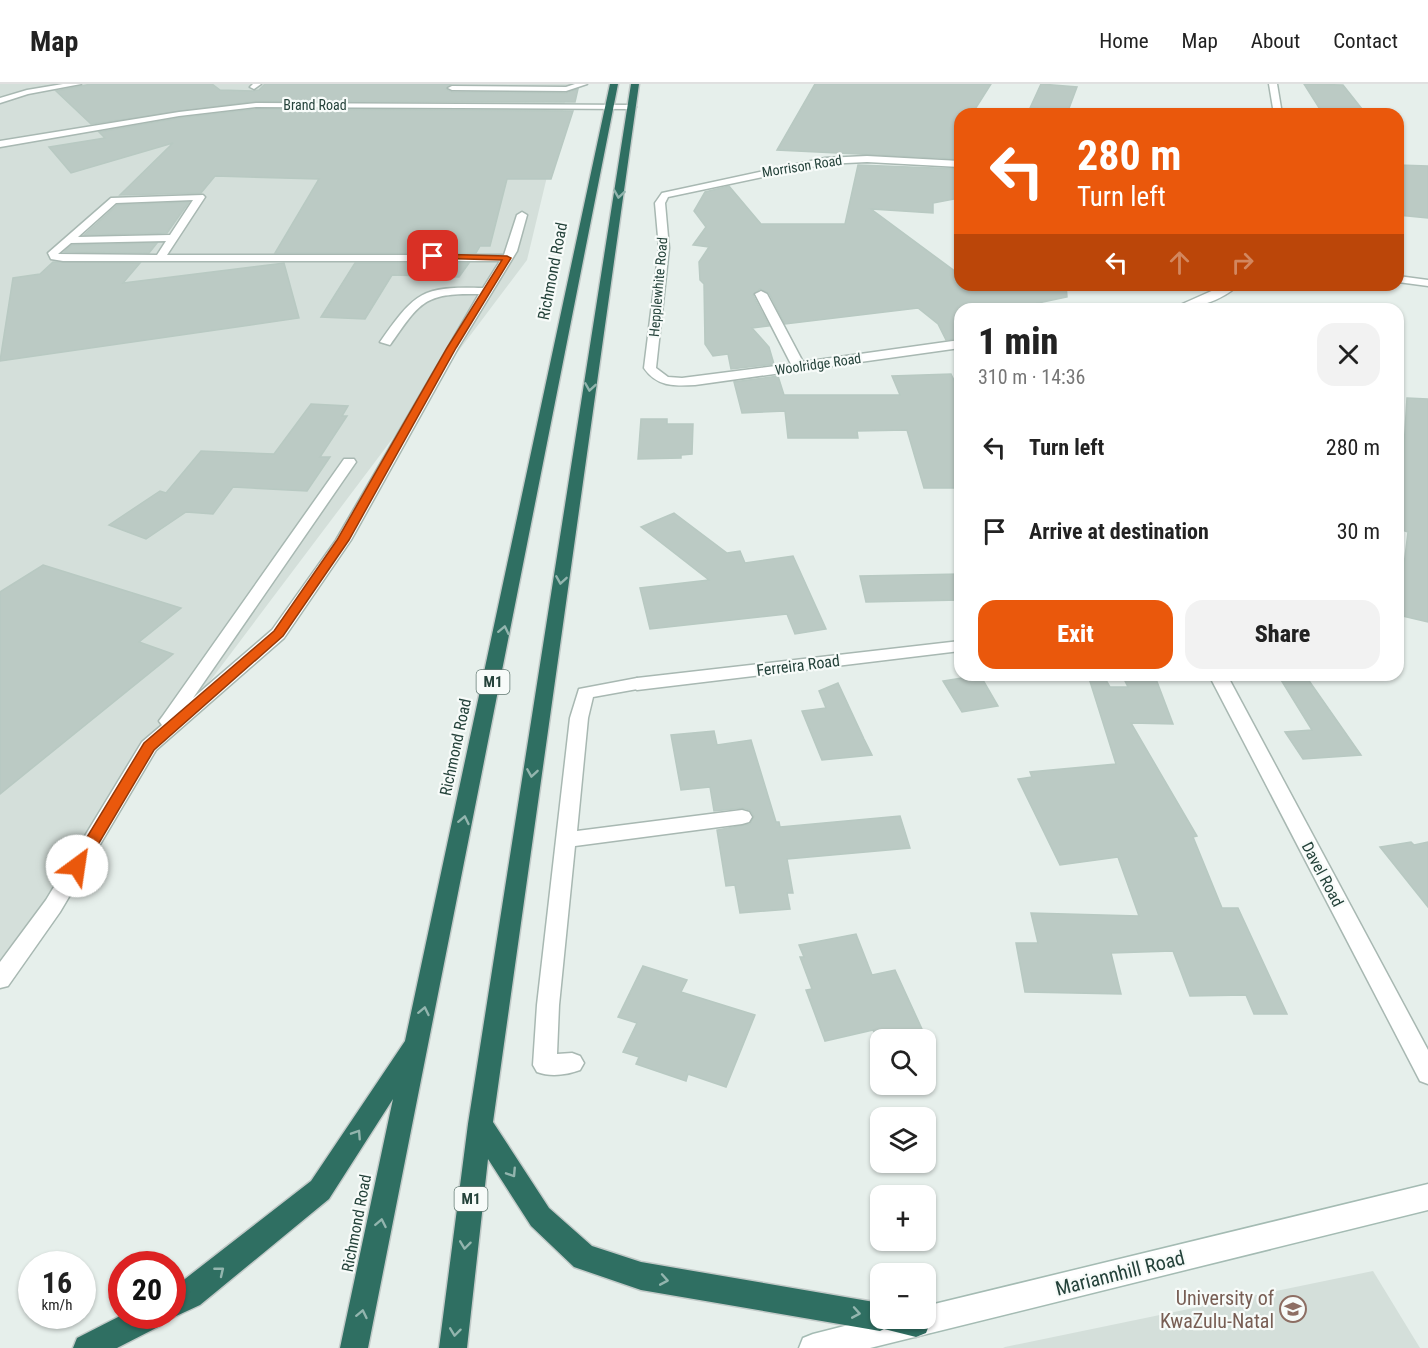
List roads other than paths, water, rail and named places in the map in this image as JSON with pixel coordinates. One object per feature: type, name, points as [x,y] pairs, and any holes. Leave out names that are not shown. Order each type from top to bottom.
[{"type":"highway","name":"Richmond Road","points":[[354,1348],[614,84]]},
{"type":"highway","name":"M1","points":[[453,1348],[480,1124],[635,84]]},
{"type":"highway","points":[[186,1297],[320,1190],[418,1040]]},
{"type":"highway","points":[[480,1124],[540,1217],[584,1257],[641,1276],[870,1315]]},
{"type":"highway","points":[[87,1348],[124,1329]]},
{"type":"street","points":[[0,101],[27,92],[77,84]]},
{"type":"street","points":[[452,88],[566,89],[583,84]]},
{"type":"street","points":[[1273,84],[1277,108]]},
{"type":"street","points":[[537,106],[546,88]]},
{"type":"street","name":"Brand Road","points":[[0,144],[220,108],[293,104],[632,106]]},
{"type":"street","points":[[416,105],[411,112],[416,116]]},
{"type":"street","points":[[448,116],[570,115]]},
{"type":"street","name":"Morrison Road","points":[[681,189],[825,161],[867,159],[954,164]]},
{"type":"street","name":"Hepplewhite Road","points":[[675,382],[654,375],[650,368],[664,248],[660,202],[665,195],[681,189]]},
{"type":"street","points":[[160,258],[200,198],[114,200],[53,253],[55,256],[160,258],[507,258]]},
{"type":"street","points":[[149,746],[278,634],[343,540],[486,291],[512,251],[522,215]]},
{"type":"street","points":[[68,240],[173,238]]},
{"type":"street","points":[[1404,280],[1428,283]]},
{"type":"street","points":[[386,342],[418,297],[437,291],[486,291]]},
{"type":"street","points":[[1195,303],[1221,291]]},
{"type":"street","points":[[761,294],[799,367]]},
{"type":"street","name":"Woolridge Road","points":[[675,382],[954,345]]},
{"type":"street","points":[[0,979],[53,906],[149,746],[349,462]]},
{"type":"street","name":"Ferreira Road","points":[[566,840],[571,782],[585,693],[637,684],[954,647]]},
{"type":"street","name":"Davel Road","points":[[1221,681],[1428,1072]]},
{"type":"street","points":[[572,1064],[545,1065],[548,1005],[566,840],[742,818]]},
{"type":"street","name":"Mariannhill Road","points":[[936,1313],[1428,1197]]},
{"type":"street","name":"Mariannhill Road","points":[[813,1348],[876,1329]]},
{"type":"place","name":"University of KwaZulu-Natal","points":[[1293,1309]]}]
